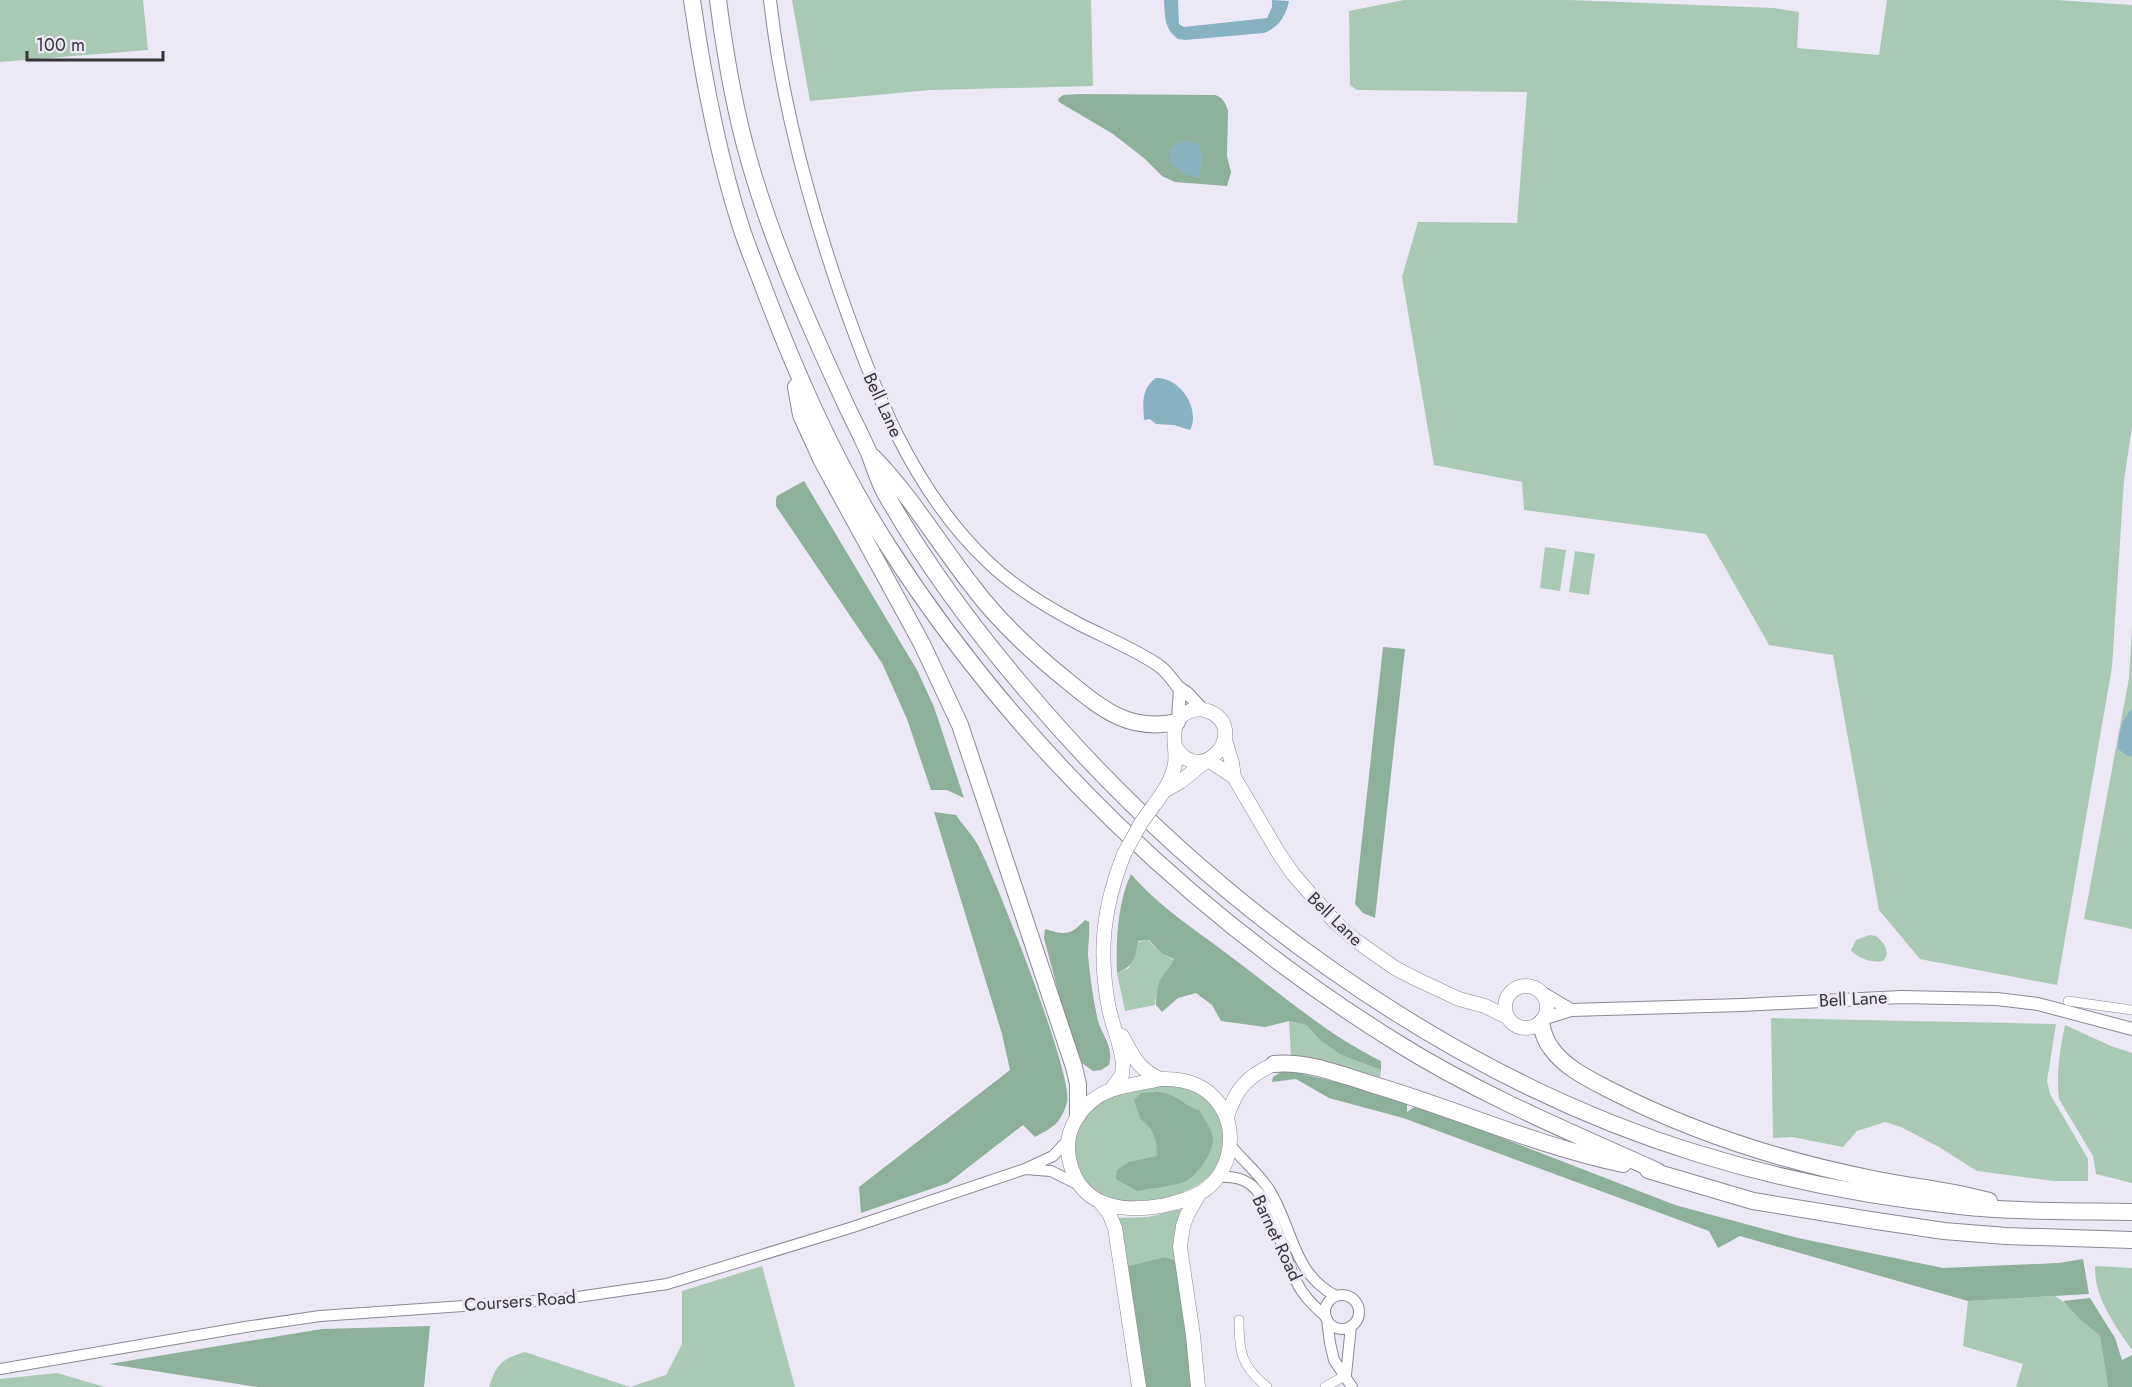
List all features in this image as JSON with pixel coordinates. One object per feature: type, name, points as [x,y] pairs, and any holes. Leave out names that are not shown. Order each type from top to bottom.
[{"type":"highway","points":[[692,0],[719,148],[738,216],[791,360],[815,415],[886,543],[927,604],[1010,712],[1051,758],[1124,831],[1213,909],[1277,960],[1330,998],[1441,1069],[1519,1109],[1657,1172]]},
{"type":"highway","points":[[718,0],[729,74],[748,159],[775,236],[817,342],[882,486],[944,585],[1055,725],[1187,856],[1293,941],[1352,984],[1475,1058],[1601,1118],[1695,1153],[1767,1173],[1893,1198],[1963,1206],[2132,1212]]},
{"type":"highway","points":[[791,360],[801,415],[822,461],[922,644],[960,725],[1074,1067],[1078,1084],[1078,1115]]},
{"type":"highway","points":[[868,452],[896,480],[974,590],[1059,674],[1093,702],[1121,719],[1142,724],[1164,725],[1177,721]]},
{"type":"highway","points":[[1543,1021],[1550,1047],[1572,1068],[1627,1099],[1686,1125],[1775,1155],[1873,1179],[1964,1194],[2019,1209]]},
{"type":"highway","points":[[1274,1064],[1304,1065],[1334,1073],[1410,1096],[1581,1155],[1657,1172],[1753,1201],[1944,1231],[2006,1236],[2132,1240]]},
{"type":"main road","name":"Bell Lane","points":[[770,0],[775,46],[788,113],[808,195],[865,365],[904,449],[950,520],[988,562],[1026,593],[1048,607],[1156,664],[1173,677],[1180,688],[1202,709]]},
{"type":"main road","points":[[1111,1090],[1122,1075],[1123,1064],[1104,979],[1102,938],[1114,880],[1124,854],[1173,773],[1175,746],[1173,730],[1177,721],[1180,688]]},
{"type":"main road","points":[[1164,791],[1217,754],[1225,740],[1222,724],[1217,717],[1202,709],[1186,712],[1177,721]]},
{"type":"main road","name":"Bell Lane","points":[[1225,740],[1234,777],[1278,852],[1307,892],[1335,922],[1355,940],[1395,968],[1436,989],[1485,1005],[1507,1017]]},
{"type":"main road","points":[[1175,746],[1186,758],[1193,761],[1207,760]]},
{"type":"main road","name":"Bell Lane","points":[[1207,760],[1234,777]]},
{"type":"main road","points":[[1544,994],[1548,1006],[1543,1021],[1529,1029],[1523,1029],[1511,1023],[1507,1017],[1505,1003],[1516,988],[1522,986],[1534,987],[1571,1010]]},
{"type":"main road","points":[[1485,1005],[1508,997]]},
{"type":"main road","name":"Bell Lane","points":[[1543,1021],[1571,1010],[1901,997],[1997,999],[2038,1004],[2132,1029]]},
{"type":"main road","points":[[1110,1012],[1138,1065],[1160,1079]]},
{"type":"main road","points":[[1198,1387],[1180,1247],[1182,1226],[1200,1194],[1224,1168],[1230,1145],[1227,1117],[1233,1098],[1255,1073],[1274,1064]]},
{"type":"main road","points":[[1139,1387],[1115,1228],[1109,1213],[1100,1202],[1078,1185],[1071,1170],[1067,1141],[1078,1115],[1088,1104],[1111,1090],[1160,1079],[1187,1080],[1206,1089],[1218,1102],[1227,1117]]},
{"type":"main road","points":[[1100,1202],[1119,1208],[1142,1209],[1173,1203],[1200,1194]]},
{"type":"street","points":[[2068,1000],[2132,1010]]},
{"type":"street","name":"Coursers Road","points":[[0,1369],[245,1326],[320,1316],[564,1299],[667,1284],[853,1227],[1025,1169],[1053,1156],[1067,1141]]},
{"type":"street","name":"Barnet Road","points":[[1230,1145],[1258,1174],[1272,1194],[1284,1217],[1299,1259],[1310,1278],[1336,1296]]},
{"type":"street","name":"Coursers Road","points":[[1025,1169],[1051,1171],[1078,1185]]},
{"type":"street","name":"Barnet Road","points":[[1218,1177],[1241,1179],[1254,1187],[1273,1222],[1297,1283],[1313,1306],[1327,1318]]},
{"type":"street","points":[[1346,1375],[1351,1326],[1359,1314],[1357,1304],[1349,1297],[1336,1296],[1326,1307],[1330,1343],[1334,1360],[1352,1387]]},
{"type":"street","points":[[1327,1318],[1335,1327],[1351,1326]]},
{"type":"street","points":[[1239,1320],[1241,1354],[1245,1365],[1267,1387]]},
{"type":"street","points":[[1326,1387],[1346,1375]]},
{"type":"green space","points":[[0,0],[143,0],[148,50],[0,62]]},
{"type":"green space","points":[[792,0],[1091,0],[1093,86],[931,90],[810,101]]},
{"type":"green space","points":[[1404,0],[1569,0],[1774,8],[1799,12],[1797,48],[1879,55],[1887,0],[2056,0],[2132,5],[2132,427],[2124,480],[2112,667],[2057,985],[1920,959],[1879,910],[1833,655],[1769,645],[1706,534],[1524,510],[1522,482],[1434,465],[1402,277],[1418,222],[1517,223],[1527,92],[1357,90],[1350,85],[1349,11]]},
{"type":"green space","points":[[1063,95],[1215,95],[1220,97],[1228,110],[1227,156],[1231,172],[1227,186],[1175,182],[1162,176],[1145,159],[1113,134],[1059,102],[1058,99]]},
{"type":"green space","points":[[804,481],[917,670],[934,707],[964,798],[947,790],[931,790],[907,719],[882,663],[776,506],[777,496]]},
{"type":"green space","points":[[1545,547],[1566,550],[1560,591],[1540,588]]},
{"type":"green space","points":[[1575,551],[1595,554],[1589,595],[1569,592]]},
{"type":"green space","points":[[2132,627],[2132,929],[2084,919],[2129,678]]},
{"type":"green space","points":[[1383,647],[1405,649],[1375,918],[1363,913],[1355,904]]},
{"type":"green space","points":[[934,812],[956,815],[978,845],[987,864],[1032,976],[1058,1055],[1066,1085],[1067,1102],[1056,1124],[1035,1137],[1023,1125],[948,1183],[861,1213],[859,1187],[1010,1070],[1002,1034]]},
{"type":"green space","points":[[1131,874],[1167,909],[1306,1014],[1361,1051],[1381,1061],[1381,1070],[1341,1055],[1321,1041],[1306,1025],[1289,1021],[1265,1027],[1221,1021],[1212,1005],[1196,993],[1178,998],[1162,1012],[1156,1005],[1158,986],[1174,959],[1162,954],[1149,940],[1138,941],[1133,961],[1117,973],[1120,910]]},
{"type":"green space","points":[[1085,920],[1089,922],[1088,955],[1098,1021],[1110,1053],[1109,1065],[1101,1070],[1093,1071],[1082,1063],[1063,1010],[1044,938],[1045,929],[1067,933]]},
{"type":"green space","points":[[1869,935],[1876,936],[1886,947],[1887,954],[1883,961],[1865,960],[1851,950],[1856,940]]},
{"type":"green space","points":[[1148,940],[1162,954],[1174,960],[1160,985],[1155,1005],[1125,1011],[1117,973],[1129,968],[1138,942]]},
{"type":"green space","points":[[1771,1018],[2056,1024],[2047,1081],[2050,1094],[2088,1159],[2088,1181],[2054,1181],[1977,1171],[1939,1147],[1901,1127],[1885,1122],[1857,1131],[1843,1147],[1792,1137],[1773,1138]]},
{"type":"green space","points":[[1289,1021],[1306,1025],[1321,1041],[1341,1055],[1381,1070],[1380,1078],[1313,1059],[1291,1057]]},
{"type":"green space","points":[[2065,1025],[2132,1053],[2132,1183],[2096,1174],[2093,1156],[2059,1099],[2059,1062]]},
{"type":"green space","points":[[1284,1070],[1407,1100],[1407,1112],[1417,1105],[1675,1205],[1798,1238],[1943,1268],[2059,1263],[2083,1259],[2089,1294],[1968,1301],[1740,1236],[1718,1248],[1709,1231],[1403,1118],[1329,1098],[1296,1079],[1272,1082],[1273,1077]]},
{"type":"green space","points":[[1176,1085],[1194,1091],[1205,1098],[1215,1108],[1219,1117],[1223,1146],[1221,1156],[1212,1173],[1196,1186],[1149,1203],[1128,1204],[1092,1190],[1080,1173],[1075,1151],[1077,1132],[1086,1116],[1101,1102],[1118,1094],[1147,1087]]},
{"type":"green space","points":[[1157,1092],[1174,1097],[1199,1110],[1212,1132],[1212,1146],[1203,1164],[1184,1182],[1137,1191],[1116,1179],[1117,1170],[1129,1162],[1157,1156],[1156,1141],[1151,1129],[1140,1118],[1134,1100],[1141,1093]]},
{"type":"green space","points":[[1181,1209],[1173,1241],[1177,1261],[1165,1257],[1128,1266],[1118,1218],[1148,1217]]},
{"type":"green space","points":[[1165,1257],[1177,1261],[1192,1387],[1145,1387],[1128,1266]]},
{"type":"green space","points":[[762,1266],[795,1387],[630,1387],[666,1375],[682,1344],[682,1291]]},
{"type":"green space","points":[[2095,1266],[2132,1268],[2132,1350],[2102,1300]]},
{"type":"green space","points":[[2055,1296],[2100,1336],[2108,1387],[2016,1387],[2023,1364],[1963,1346],[1968,1301]]},
{"type":"green space","points":[[2090,1298],[2115,1338],[2122,1360],[2132,1355],[2132,1387],[2108,1387],[2100,1336],[2063,1301]]},
{"type":"green space","points":[[430,1326],[424,1387],[258,1387],[109,1364],[322,1329]]},
{"type":"green space","points":[[525,1352],[630,1387],[489,1387],[501,1363]]},
{"type":"green space","points":[[57,1373],[105,1387],[0,1387],[0,1379]]},
{"type":"water","points":[[1164,0],[1178,0],[1179,24],[1184,27],[1267,18],[1272,7],[1272,0],[1289,1],[1281,21],[1264,33],[1185,40],[1178,39],[1170,31],[1165,17]]},
{"type":"water","points":[[1185,141],[1197,143],[1203,155],[1199,177],[1187,175],[1170,163],[1169,152],[1173,145]]},
{"type":"water","points":[[1156,378],[1173,383],[1186,396],[1193,413],[1190,430],[1174,425],[1156,424],[1150,419],[1144,420],[1145,391]]},
{"type":"water","points":[[2132,709],[2132,756],[2129,757],[2118,749],[2121,727]]}]
